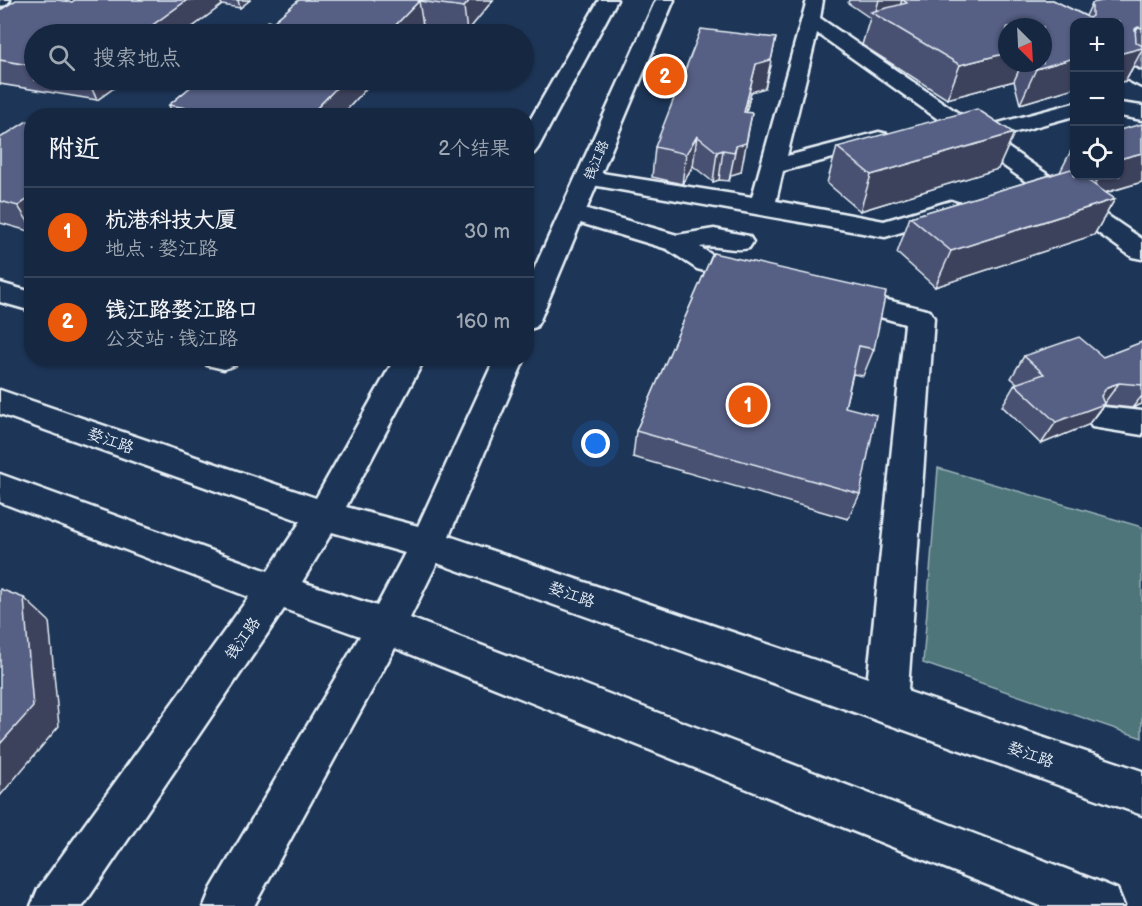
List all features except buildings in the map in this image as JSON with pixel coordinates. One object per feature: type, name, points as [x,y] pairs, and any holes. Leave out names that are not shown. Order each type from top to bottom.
[{"type":"main road","points":[[534,134],[608,0]]},
{"type":"main road","name":"钱江路","points":[[534,302],[665,0]]},
{"type":"main road","points":[[762,207],[813,10],[954,120],[1142,251]]},
{"type":"main road","points":[[1124,71],[1142,81]]},
{"type":"main road","points":[[976,136],[1070,110]]},
{"type":"main road","points":[[1124,111],[1142,113]]},
{"type":"main road","points":[[931,126],[954,120]]},
{"type":"main road","points":[[772,167],[897,135]]},
{"type":"main road","points":[[589,178],[885,229],[975,202]]},
{"type":"main road","points":[[1009,192],[1042,182]]},
{"type":"main road","points":[[573,213],[676,243],[706,263],[785,283]]},
{"type":"main road","points":[[676,243],[714,237],[740,242]]},
{"type":"main road","points":[[819,292],[920,318],[886,704]]},
{"type":"main road","points":[[1,293],[24,300]]},
{"type":"main road","name":"钱江路","points":[[55,906],[276,590],[324,515],[406,366]]},
{"type":"main road","points":[[228,906],[386,627],[428,544],[506,366]]},
{"type":"main road","name":"婺江路","points":[[0,402],[324,515],[428,544],[1142,793]]},
{"type":"main road","points":[[1103,419],[1142,423]]},
{"type":"main road","points":[[0,488],[276,590],[386,627],[1083,903]]},
{"type":"green space","points":[[938,468],[1142,527],[1142,738],[923,663]]},
{"type":"place","name":"钱江路婺江路口","points":[[665,76]]},
{"type":"place","name":"杭港科技大厦","points":[[748,405]]}]
